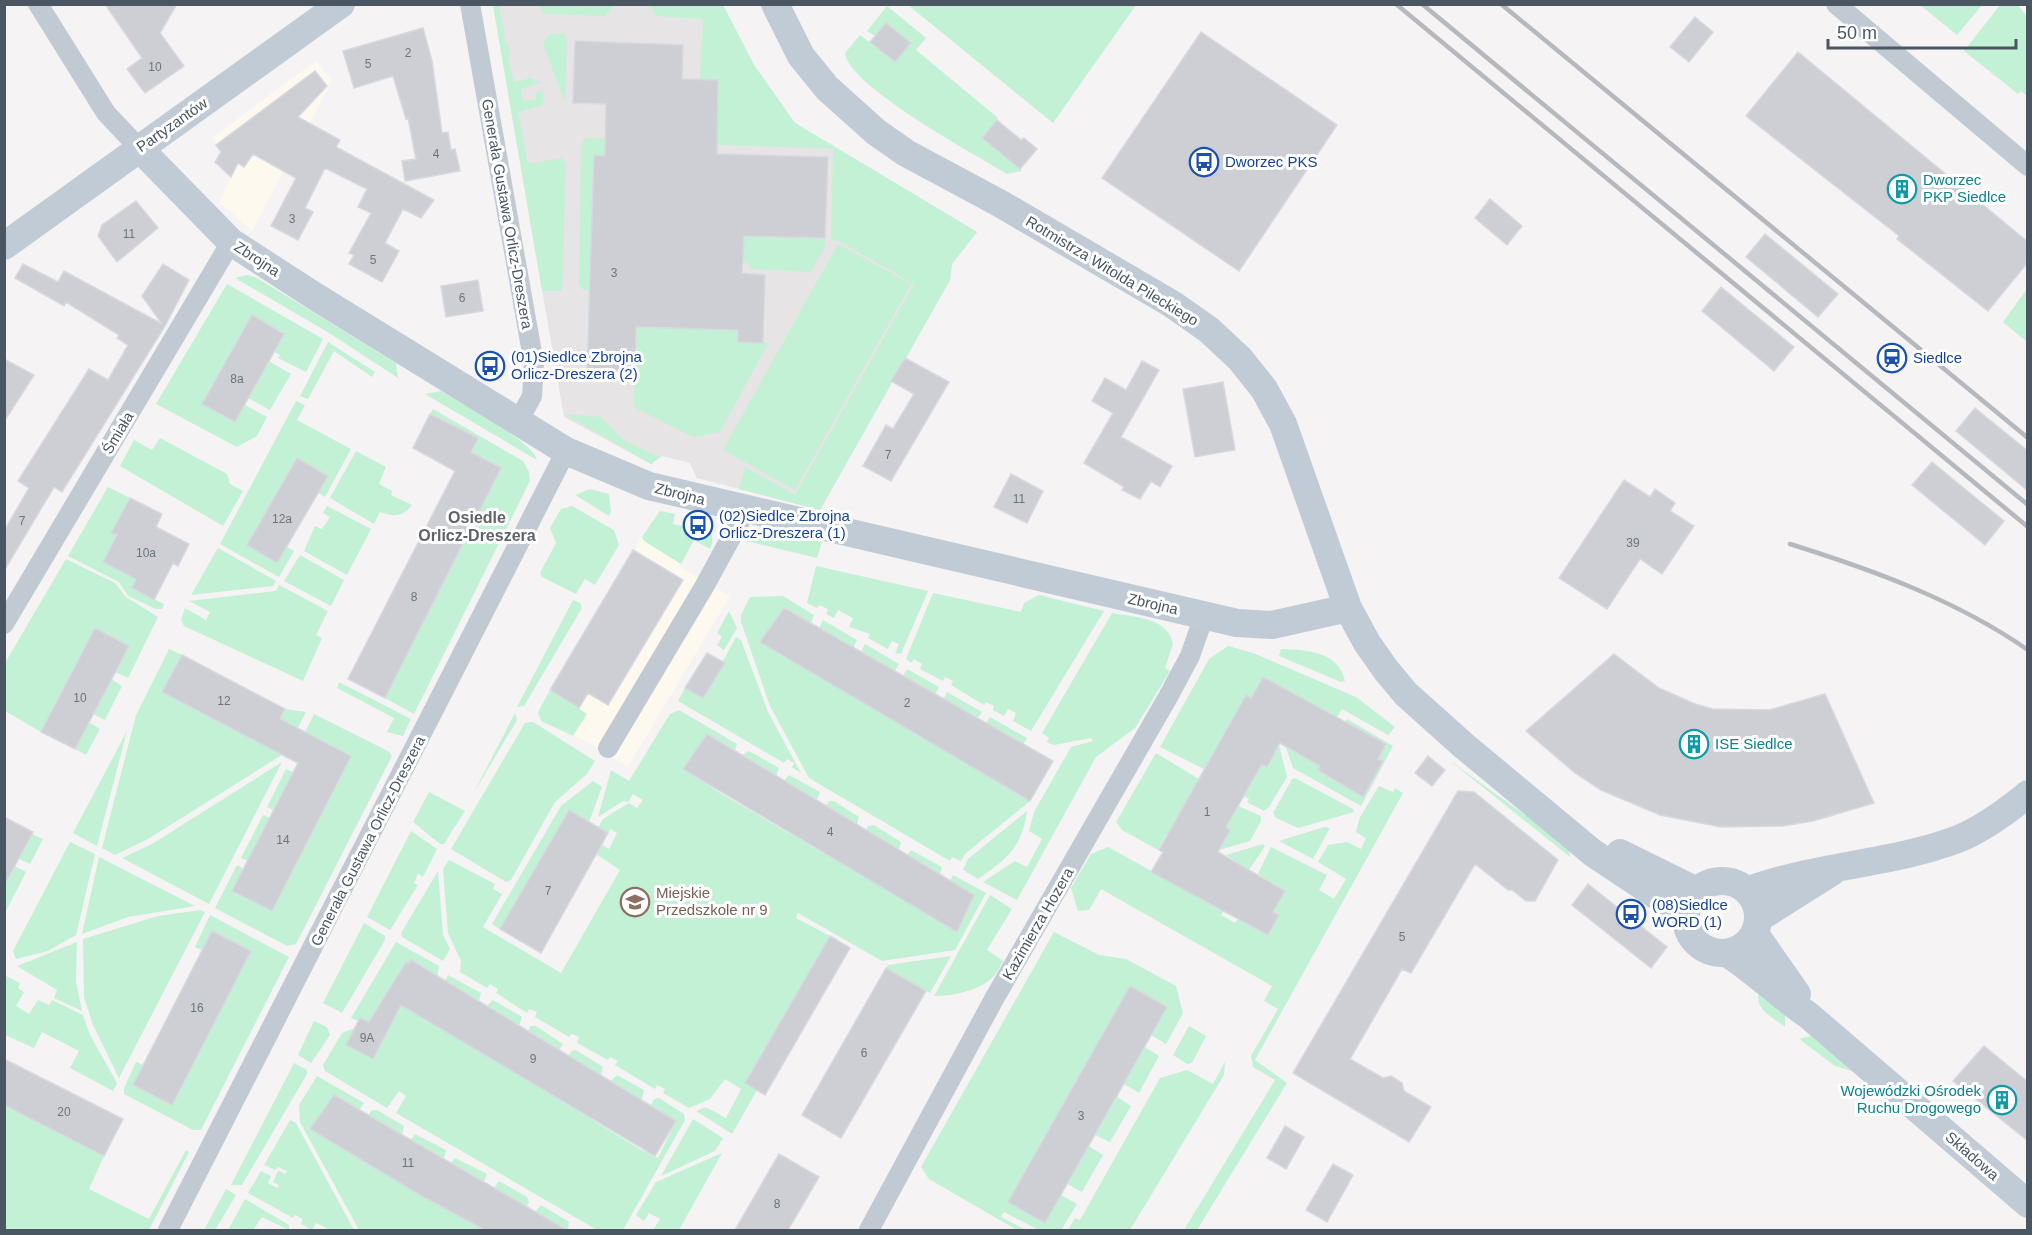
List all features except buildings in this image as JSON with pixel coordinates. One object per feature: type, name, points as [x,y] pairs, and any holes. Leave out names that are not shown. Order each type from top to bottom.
[{"type":"main road","name":"Partyzantów","points":[[4,246],[341,4]]},
{"type":"main road","name":"Rotmistrza Witolda Pileckiego","points":[[775,4],[801,56],[827,88],[876,132],[906,153],[1001,204],[1172,304],[1209,330],[1240,359],[1264,389],[1283,424],[1348,608],[1367,643],[1406,694],[1463,744],[1555,818],[1593,853],[1692,903]]},
{"type":"main road","name":"Zbrojna","points":[[139,148],[231,242],[566,451],[649,486],[1204,616],[1272,625],[1348,608]]},
{"type":"main road","points":[[1747,891],[1784,877],[1839,868],[1930,848],[1959,838],[1994,820],[2028,795]]},
{"type":"main road","points":[[1757,926],[1754,898],[1747,891],[1728,881],[1706,884],[1692,903],[1689,932],[1700,947],[1714,953],[1727,953],[1743,947],[1757,926],[1839,868]]},
{"type":"main road","name":"Składowa","points":[[1757,926],[1808,1015]]},
{"type":"main road","name":"Składowa","points":[[1727,953],[1757,972],[1783,998],[1808,1015],[2028,1204]]},
{"type":"street","points":[[38,4],[106,113],[139,148]]},
{"type":"street","name":"Generała Gustawa Orlicz-Dreszera","points":[[470,4],[534,364],[532,396],[519,420]]},
{"type":"street","points":[[1836,4],[2025,162]]},
{"type":"street","name":"Śmiała","points":[[4,624],[231,242]]},
{"type":"street","name":"Generała Gustawa Orlicz-Dreszera","points":[[168,1230],[566,451]]},
{"type":"street","points":[[608,748],[704,587],[746,510]]},
{"type":"street","name":"Kazimierza Hozera","points":[[869,1230],[994,999],[1168,697],[1190,656],[1204,616]]},
{"type":"shaded area","points":[[493,5],[723,5],[754,65],[795,123],[977,232],[952,264],[950,280],[820,510],[697,478],[690,463],[662,456],[651,464],[564,417]]},
{"type":"shaded area","points":[[317,60],[332,81],[252,231],[219,202],[235,169],[217,159],[222,153],[212,138]]},
{"type":"shaded area","points":[[642,537],[681,564],[679,566],[730,596],[628,767],[589,743],[541,721],[538,712]]},
{"type":"green space","points":[[493,5],[499,5],[506,44],[508,44],[511,56],[508,57],[514,82],[531,78],[540,83],[521,89],[523,101],[536,100],[535,93],[542,90],[544,100],[541,106],[518,112],[528,164],[561,158],[566,163],[562,291],[542,291]]},
{"type":"green space","points":[[538,5],[614,5],[605,16],[545,14]]},
{"type":"green space","points":[[649,5],[723,5],[754,65],[795,123],[977,232],[952,264],[950,280],[820,510],[739,489],[745,467],[795,495],[914,284],[839,241],[831,240],[833,149],[672,143],[717,119],[718,80],[700,79],[703,19],[656,16]]},
{"type":"green space","points":[[908,5],[1136,5],[1053,123]]},
{"type":"green space","points":[[1920,5],[1982,5],[1957,35]]},
{"type":"green space","points":[[2000,5],[2018,5],[2027,17],[2027,96],[2021,91],[2018,94],[1964,51]]},
{"type":"green space","points":[[887,6],[926,38],[916,50],[998,118],[982,138],[1022,171],[1007,174],[943,136],[889,101],[852,67],[845,53],[860,35],[895,62],[911,43],[886,23],[875,36],[867,31]]},
{"type":"green space","points":[[564,33],[567,41],[565,102],[543,44],[550,34]]},
{"type":"green space","points":[[586,138],[611,138],[590,290],[583,290],[579,284],[581,144]]},
{"type":"green space","points":[[639,232],[825,238],[825,246],[811,272],[753,269],[747,263],[638,257]]},
{"type":"green space","points":[[838,244],[911,284],[795,490],[723,450]]},
{"type":"green space","points":[[247,275],[257,278],[396,363],[398,378],[326,331],[235,278]]},
{"type":"green space","points":[[227,284],[323,339],[306,372],[278,358],[280,355],[274,352],[284,333],[253,316],[202,404],[234,422],[245,405],[267,417],[257,436],[237,447],[156,404]]},
{"type":"green space","points":[[2027,289],[2027,342],[2003,322]]},
{"type":"green space","points":[[637,317],[671,328],[738,330],[738,342],[768,343],[720,432],[693,437],[634,407]]},
{"type":"green space","points":[[328,342],[375,372],[372,377],[334,351],[308,399],[300,396]]},
{"type":"green space","points":[[269,361],[291,374],[270,410],[248,398]]},
{"type":"green space","points":[[441,391],[510,433],[533,452],[537,460],[425,394]]},
{"type":"green space","points":[[296,401],[305,405],[297,420],[351,449],[325,497],[318,493],[328,476],[296,459],[247,545],[277,563],[287,547],[294,551],[279,577],[220,544]]},
{"type":"green space","points":[[433,409],[523,461],[529,472],[530,481],[414,714],[385,698],[501,468],[471,452],[477,438],[430,414]]},
{"type":"green space","points":[[564,414],[601,417],[623,440],[660,457],[651,464]]},
{"type":"green space","points":[[160,438],[227,474],[230,484],[243,491],[223,526],[120,466],[134,440],[152,450]]},
{"type":"green space","points":[[356,451],[386,467],[379,484],[392,491],[391,495],[412,505],[409,509],[398,515],[380,512],[374,524],[330,498]]},
{"type":"green space","points":[[108,487],[130,498],[111,532],[117,535],[103,562],[136,579],[132,588],[164,604],[162,609],[156,609],[128,596],[119,582],[68,556]]},
{"type":"green space","points":[[590,489],[609,494],[611,512],[609,516],[575,495]]},
{"type":"green space","points":[[327,506],[371,529],[347,575],[304,551],[315,526],[322,529],[330,517],[323,513]]},
{"type":"green space","points":[[572,506],[614,530],[619,545],[595,585],[585,579],[576,594],[542,577],[540,573],[556,543],[550,528],[561,509]]},
{"type":"green space","points":[[660,511],[675,514],[673,524],[695,529],[698,520],[706,525],[712,535],[710,549],[694,540],[681,564],[644,541],[642,537]]},
{"type":"green space","points":[[774,532],[822,542],[817,558],[746,541]]},
{"type":"green space","points":[[218,548],[276,581],[273,586],[191,595]]},
{"type":"green space","points":[[300,555],[344,580],[331,606],[284,581]]},
{"type":"green space","points":[[66,559],[115,583],[126,597],[158,617],[128,678],[115,672],[128,645],[95,628],[41,732],[5,711],[5,663]]},
{"type":"green space","points":[[816,566],[928,591],[901,654],[895,653],[899,644],[892,641],[888,649],[868,638],[870,634],[849,627],[853,618],[838,610],[834,618],[826,614],[828,609],[819,605],[817,608],[807,603]]},
{"type":"green space","points":[[279,585],[328,611],[316,635],[322,638],[303,681],[184,626],[181,620],[185,608],[206,620],[210,612],[189,601],[276,591]]},
{"type":"green space","points":[[933,593],[1021,612],[1024,603],[1039,595],[1104,611],[1031,731],[1013,721],[1016,713],[1008,709],[1004,716],[993,710],[994,706],[986,702],[984,705],[951,685],[953,681],[945,677],[943,681],[920,669],[922,664],[914,659],[911,663],[906,659]]},
{"type":"green space","points":[[783,596],[814,615],[811,623],[784,608],[760,642],[1030,801],[965,854],[961,861],[952,857],[950,861],[809,778],[770,706],[741,622],[741,615],[750,597]]},
{"type":"green space","points":[[573,600],[580,603],[582,608],[524,706],[517,707]]},
{"type":"green space","points":[[729,611],[737,628],[724,650],[717,645],[722,637],[717,633]]},
{"type":"green space","points":[[1112,613],[1149,620],[1165,629],[1173,644],[1165,668],[1170,671],[1135,728],[1096,757],[1017,900],[983,882],[1015,861],[1027,867],[1042,839],[1029,831],[1034,812],[1071,747],[1093,741],[1091,738],[1054,745],[1047,742],[1049,738],[1042,733]]},
{"type":"green space","points":[[823,620],[857,640],[853,648],[819,628]]},
{"type":"green space","points":[[736,637],[741,640],[768,712],[801,773],[792,767],[794,763],[787,759],[784,763],[678,701],[685,688],[703,698]]},
{"type":"green space","points":[[865,644],[899,664],[895,671],[861,652]]},
{"type":"green space","points":[[1228,646],[1253,653],[1356,697],[1395,727],[1388,735],[1342,709],[1336,719],[1263,677],[1251,698],[1246,695],[1204,769],[1160,747],[1209,659]]},
{"type":"green space","points":[[169,649],[182,655],[163,693],[266,746],[285,709],[306,712],[285,753],[148,839],[115,855],[102,848],[136,715]]},
{"type":"green space","points":[[1281,649],[1301,650],[1329,658],[1342,671],[1345,681],[1341,682],[1279,656]]},
{"type":"green space","points":[[907,669],[939,687],[935,695],[903,676]]},
{"type":"green space","points":[[111,679],[122,686],[105,720],[93,714]]},
{"type":"green space","points":[[339,682],[411,719],[403,736],[387,732],[394,718],[337,688]]},
{"type":"green space","points":[[550,690],[587,714],[573,736],[541,721],[538,712]]},
{"type":"green space","points":[[947,692],[982,712],[977,719],[943,700]]},
{"type":"green space","points":[[679,710],[737,744],[735,750],[707,734],[683,768],[720,793],[957,931],[974,895],[950,881],[953,875],[986,893],[955,950],[882,961],[798,913],[796,918],[830,936],[745,1083],[757,1090],[732,1134],[696,1111],[706,1107],[726,1118],[741,1089],[725,1079],[710,1099],[689,1108],[663,1093],[665,1089],[657,1085],[655,1089],[615,1065],[618,1061],[610,1057],[608,1060],[577,1043],[579,1037],[572,1034],[569,1037],[535,1017],[537,1012],[529,1009],[527,1013],[496,993],[498,989],[490,984],[487,988],[460,972],[461,961],[448,933],[443,869],[449,860],[495,884],[493,889],[502,894],[483,927],[561,973],[620,870],[596,854],[602,845],[609,849],[617,833],[611,829],[608,833],[598,828],[603,819],[629,803],[637,808],[643,800],[633,794],[628,802],[623,801],[598,817],[611,770],[629,781],[670,714]]},
{"type":"green space","points":[[515,713],[517,720],[473,794]]},
{"type":"green space","points":[[314,714],[388,751],[392,756],[296,944],[287,946],[215,908],[237,865],[244,869],[232,892],[272,911],[351,756],[312,736],[295,752]]},
{"type":"green space","points":[[990,717],[1027,738],[1023,745],[985,724]]},
{"type":"green space","points":[[1347,719],[1393,746],[1361,806],[1293,768],[1285,745],[1320,766],[1318,770],[1331,778],[1382,761],[1345,722]]},
{"type":"green space","points":[[89,722],[100,729],[86,755],[75,749]]},
{"type":"green space","points":[[533,722],[595,761],[587,774],[555,802],[511,880],[506,882],[451,849],[525,723]]},
{"type":"green space","points":[[127,731],[97,846],[73,833]]},
{"type":"green space","points":[[1279,745],[1287,777],[1269,807],[1264,811],[1247,802],[1249,799],[1244,796],[1262,764],[1267,766]]},
{"type":"green space","points":[[749,751],[779,768],[776,776],[742,755]]},
{"type":"green space","points":[[1156,753],[1199,779],[1177,818],[1172,837],[1166,835],[1158,850],[1122,830],[1116,822]]},
{"type":"green space","points":[[1449,760],[1568,846],[1570,857]]},
{"type":"green space","points":[[282,762],[209,904],[122,858],[152,844]]},
{"type":"green space","points":[[286,769],[293,772],[274,810],[267,807]]},
{"type":"green space","points":[[789,775],[820,792],[817,800],[784,781]]},
{"type":"green space","points":[[1295,778],[1353,809],[1354,812],[1298,828],[1276,818],[1273,813],[1292,779]]},
{"type":"green space","points":[[593,781],[602,787],[589,822],[569,811],[500,929],[492,924],[561,806]]},
{"type":"green space","points":[[1379,786],[1393,792],[1395,788],[1403,793],[1255,1060],[1287,1083],[1197,1230],[1184,1230],[1275,1080],[1253,1067],[1251,1056],[1278,1009],[1264,1001],[1272,986],[1101,889],[1089,910],[1078,911],[1071,888],[1091,854],[1108,847],[1224,911],[1221,915],[1235,923],[1238,919],[1268,935],[1279,916],[1273,912],[1285,891],[1258,874],[1271,847],[1327,875],[1319,890],[1334,899],[1346,879],[1318,862],[1328,845],[1347,842],[1361,849],[1366,838],[1356,832],[1360,817]]},
{"type":"green space","points":[[429,792],[465,811],[444,844],[440,844],[413,822]]},
{"type":"green space","points":[[829,801],[834,801],[859,817],[857,824],[826,806]]},
{"type":"green space","points":[[1238,806],[1261,816],[1261,821],[1250,841],[1219,850],[1230,830],[1226,827]]},
{"type":"green space","points":[[1027,811],[1025,824],[1017,844],[1005,858],[978,879],[963,870],[968,859]]},
{"type":"green space","points":[[263,815],[270,818],[248,861],[241,858]]},
{"type":"green space","points":[[874,825],[901,842],[899,850],[866,830],[868,826]]},
{"type":"green space","points":[[1324,827],[1330,828],[1313,859],[1279,841]]},
{"type":"green space","points":[[411,831],[437,849],[423,877],[418,874],[414,883],[418,885],[390,930],[367,917]]},
{"type":"green space","points":[[32,834],[43,839],[30,864],[19,859]]},
{"type":"green space","points":[[70,842],[95,854],[76,935],[48,951],[16,959],[13,951]]},
{"type":"green space","points":[[1263,844],[1265,846],[1249,870],[1226,855]]},
{"type":"green space","points":[[911,850],[942,867],[940,874],[907,855]]},
{"type":"green space","points":[[99,857],[195,906],[128,917],[82,934]]},
{"type":"green space","points":[[15,866],[26,872],[5,913],[5,886]]},
{"type":"green space","points":[[438,871],[443,935],[450,949],[443,961],[402,937],[401,933]]},
{"type":"green space","points":[[990,895],[1012,909],[987,950],[1003,961],[993,977],[980,986],[957,994],[934,996]]},
{"type":"green space","points":[[201,910],[205,912],[119,1078],[93,1025],[84,997],[83,939],[158,916]]},
{"type":"green space","points":[[210,915],[289,957],[201,1130],[193,1130],[124,1094],[124,1088],[136,1062],[143,1065],[133,1085],[172,1105],[251,951],[212,931],[202,950],[195,947]]},
{"type":"green space","points":[[364,923],[385,936],[385,940],[342,1013],[323,1003]]},
{"type":"green space","points":[[1054,932],[1099,955],[1126,959],[1176,986],[1183,1013],[1166,1044],[1151,1035],[1167,1007],[1130,986],[1008,1202],[1045,1223],[1061,1195],[1077,1204],[1061,1230],[1039,1230],[1004,1212],[1001,1217],[1026,1230],[1017,1230],[929,1179],[921,1167]]},
{"type":"green space","points":[[77,942],[76,981],[82,1011],[54,998],[57,990],[17,966]]},
{"type":"green space","points":[[396,942],[439,966],[437,976],[410,961],[387,994],[638,1148],[658,1158],[676,1121],[651,1105],[654,1099],[659,1098],[684,1114],[685,1120],[623,1230],[597,1230],[396,1113],[406,1096],[399,1091],[387,1108],[325,1071],[323,1065],[342,1033],[355,1028],[346,1045],[373,1059],[387,1031],[361,1018],[358,1021],[351,1018]]},
{"type":"green space","points":[[951,956],[930,993],[886,968],[888,965]]},
{"type":"green space","points":[[448,975],[481,993],[479,1001],[445,981]]},
{"type":"green space","points":[[6,976],[20,983],[18,988],[24,992],[16,1006],[29,1014],[38,1000],[49,1005],[52,1000],[83,1015],[90,1035],[117,1083],[113,1091],[70,1068],[79,1051],[42,1032],[34,1048],[5,1035]]},
{"type":"green space","points":[[1759,993],[1785,1013],[1785,1027],[1762,1008],[1758,999]]},
{"type":"green space","points":[[493,1000],[522,1017],[519,1026],[487,1006]]},
{"type":"green space","points":[[314,1021],[327,1027],[330,1035],[311,1063],[298,1055]]},
{"type":"green space","points":[[531,1026],[536,1026],[563,1044],[559,1050],[528,1031]]},
{"type":"green space","points":[[1189,1026],[1206,1036],[1192,1063],[1187,1064],[1173,1055]]},
{"type":"green space","points":[[1811,1036],[1852,1071],[1835,1066],[1799,1039]]},
{"type":"green space","points":[[1145,1047],[1159,1056],[1139,1093],[1124,1084]]},
{"type":"green space","points":[[576,1050],[603,1067],[601,1075],[569,1056],[571,1051]]},
{"type":"green space","points":[[1225,1062],[1224,1075],[1130,1230],[1068,1230],[1075,1218],[1080,1220],[1160,1078],[1187,1070],[1213,1084]]},
{"type":"green space","points":[[294,1063],[307,1070],[307,1074],[242,1185],[231,1185]]},
{"type":"green space","points":[[617,1075],[644,1090],[642,1100],[611,1081]]},
{"type":"green space","points":[[317,1076],[364,1103],[359,1110],[334,1095],[311,1129],[485,1230],[359,1230],[300,1122],[299,1105]]},
{"type":"green space","points":[[1117,1097],[1131,1106],[1110,1142],[1095,1135]]},
{"type":"green space","points":[[4,1105],[104,1156],[89,1189],[149,1219],[186,1150],[189,1152],[149,1230],[5,1230]]},
{"type":"green space","points":[[372,1110],[377,1110],[404,1126],[402,1135],[368,1115]]},
{"type":"green space","points":[[693,1119],[723,1138],[715,1151],[661,1176]]},
{"type":"green space","points":[[290,1120],[296,1123],[354,1230],[331,1230],[316,1223],[312,1230],[301,1224],[303,1219],[295,1215],[293,1218],[248,1193],[261,1171],[271,1176],[268,1183],[277,1188],[279,1185],[273,1182],[278,1171],[286,1174],[287,1171],[278,1167],[275,1170],[264,1165]]},
{"type":"green space","points":[[415,1134],[446,1150],[444,1159],[411,1140]]},
{"type":"green space","points":[[1089,1146],[1103,1155],[1082,1192],[1067,1184]]},
{"type":"green space","points":[[722,1153],[679,1230],[653,1230],[660,1219],[649,1213],[644,1221],[636,1215],[656,1182]]},
{"type":"green space","points":[[455,1158],[487,1174],[484,1182],[451,1163]]},
{"type":"green space","points":[[499,1181],[527,1197],[529,1202],[526,1207],[494,1188]]},
{"type":"green space","points":[[226,1189],[236,1195],[215,1230],[204,1230]]},
{"type":"green space","points":[[245,1199],[289,1225],[289,1230],[262,1217],[253,1230],[228,1230]]},
{"type":"green space","points":[[541,1205],[569,1222],[568,1230],[535,1212]]},
{"type":"railway","points":[[1396,4],[2028,527]]},
{"type":"railway","points":[[1422,4],[2028,505]]},
{"type":"railway","points":[[1501,4],[2028,438]]},
{"type":"railway","points":[[1790,544],[1852,564],[1943,601],[2001,632],[2028,650]]},
{"type":"place","name":"Dworzec PKS","points":[[1204,162]]},
{"type":"place","name":"Dworzec PKP Siedlce","points":[[1902,189]]},
{"type":"place","name":"Siedlce","points":[[1892,358]]},
{"type":"place","name":"(01)Siedlce Zbrojna Orlicz-Dreszera (2)","points":[[490,366]]},
{"type":"place","name":"(02)Siedlce Zbrojna Orlicz-Dreszera (1)","points":[[698,525]]},
{"type":"place","name":"ISE Siedlce","points":[[1694,744]]},
{"type":"place","name":"Miejskie Przedszkole nr 9","points":[[635,902]]},
{"type":"place","name":"(08)Siedlce WORD (1)","points":[[1631,914]]},
{"type":"place","name":"Wojewódzki Ośrodek Ruchu Drogowego","points":[[2002,1100]]},
{"type":"district","name":"Osiedle Orlicz-Dreszera","points":[[477,526]]}]
